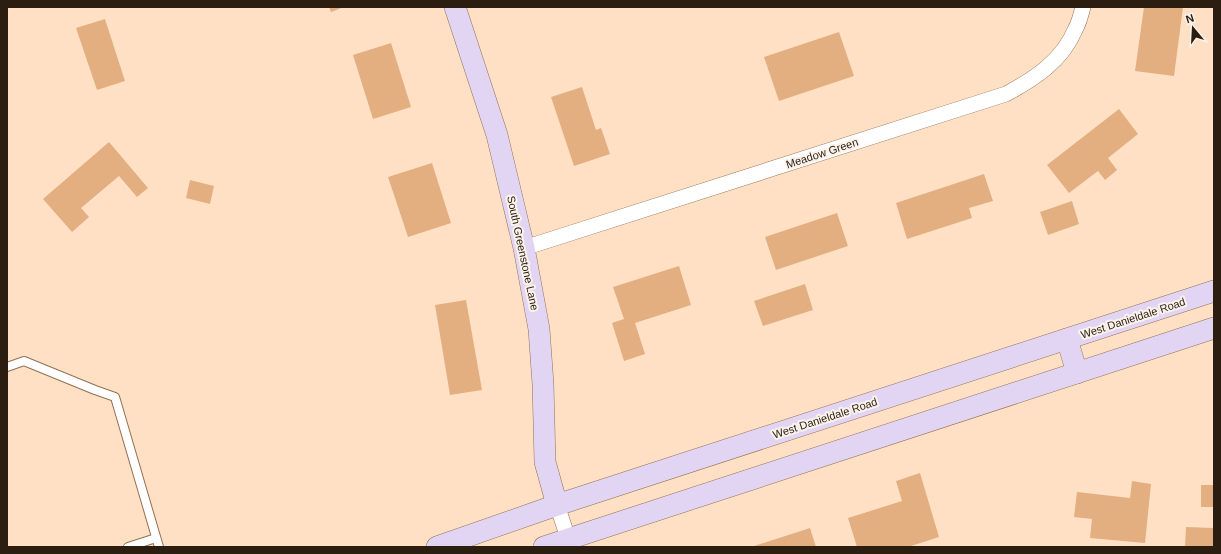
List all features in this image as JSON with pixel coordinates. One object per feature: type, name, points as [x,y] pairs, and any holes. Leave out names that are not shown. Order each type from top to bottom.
[{"type":"main road","name":"South Greenstone Lane","points":[[455,7],[497,135],[524,248],[539,329],[543,384],[545,462],[557,505]]},
{"type":"main road","name":"West Danieldale Road","points":[[437,547],[557,505],[1214,291]]},
{"type":"main road","points":[[544,547],[570,543],[1214,328]]},
{"type":"main road","points":[[1066,339],[1077,373]]},
{"type":"street","name":"Meadow Green","points":[[524,248],[1006,94],[1031,80],[1050,66],[1062,53],[1075,31],[1083,7]]},
{"type":"street","points":[[557,505],[570,543]]},
{"type":"lane","points":[[7,367],[24,361],[115,397],[159,547]]},
{"type":"lane","points":[[128,547],[156,538]]},
{"type":"building","points":[[329,7],[344,7],[331,12]]},
{"type":"building","points":[[1144,7],[1183,7],[1174,76],[1135,71]]},
{"type":"building","points":[[105,19],[125,81],[97,90],[76,28]]},
{"type":"building","points":[[839,32],[854,76],[779,101],[764,57]]},
{"type":"building","points":[[391,43],[411,107],[373,119],[353,55]]},
{"type":"building","points":[[582,87],[596,130],[601,128],[610,154],[574,166],[551,97]]},
{"type":"building","points":[[1119,109],[1138,134],[1108,158],[1117,170],[1105,180],[1098,171],[1069,193],[1047,165]]},
{"type":"building","points":[[109,142],[148,188],[137,197],[119,176],[81,208],[89,217],[72,232],[43,199]]},
{"type":"building","points":[[432,163],[451,223],[408,237],[388,177]]},
{"type":"building","points":[[984,174],[993,201],[969,208],[972,218],[907,239],[896,203]]},
{"type":"building","points":[[190,180],[214,186],[210,204],[186,198]]},
{"type":"building","points":[[1072,201],[1079,224],[1048,235],[1040,212]]},
{"type":"building","points":[[837,213],[848,246],[776,270],[765,237]]},
{"type":"building","points":[[679,266],[691,305],[635,323],[645,354],[624,361],[612,323],[624,319],[613,287]]},
{"type":"building","points":[[805,284],[813,310],[763,326],[754,301]]},
{"type":"building","points":[[466,300],[482,390],[450,395],[435,305]]},
{"type":"building","points":[[920,473],[939,537],[908,547],[857,547],[848,518],[902,501],[896,481]]},
{"type":"building","points":[[1132,481],[1151,484],[1145,543],[1090,538],[1092,519],[1074,517],[1077,492],[1130,498]]},
{"type":"building","points":[[1201,485],[1214,485],[1214,507],[1201,507]]},
{"type":"building","points":[[1186,527],[1214,528],[1214,547],[1185,547]]},
{"type":"building","points":[[810,528],[816,547],[751,547]]}]
